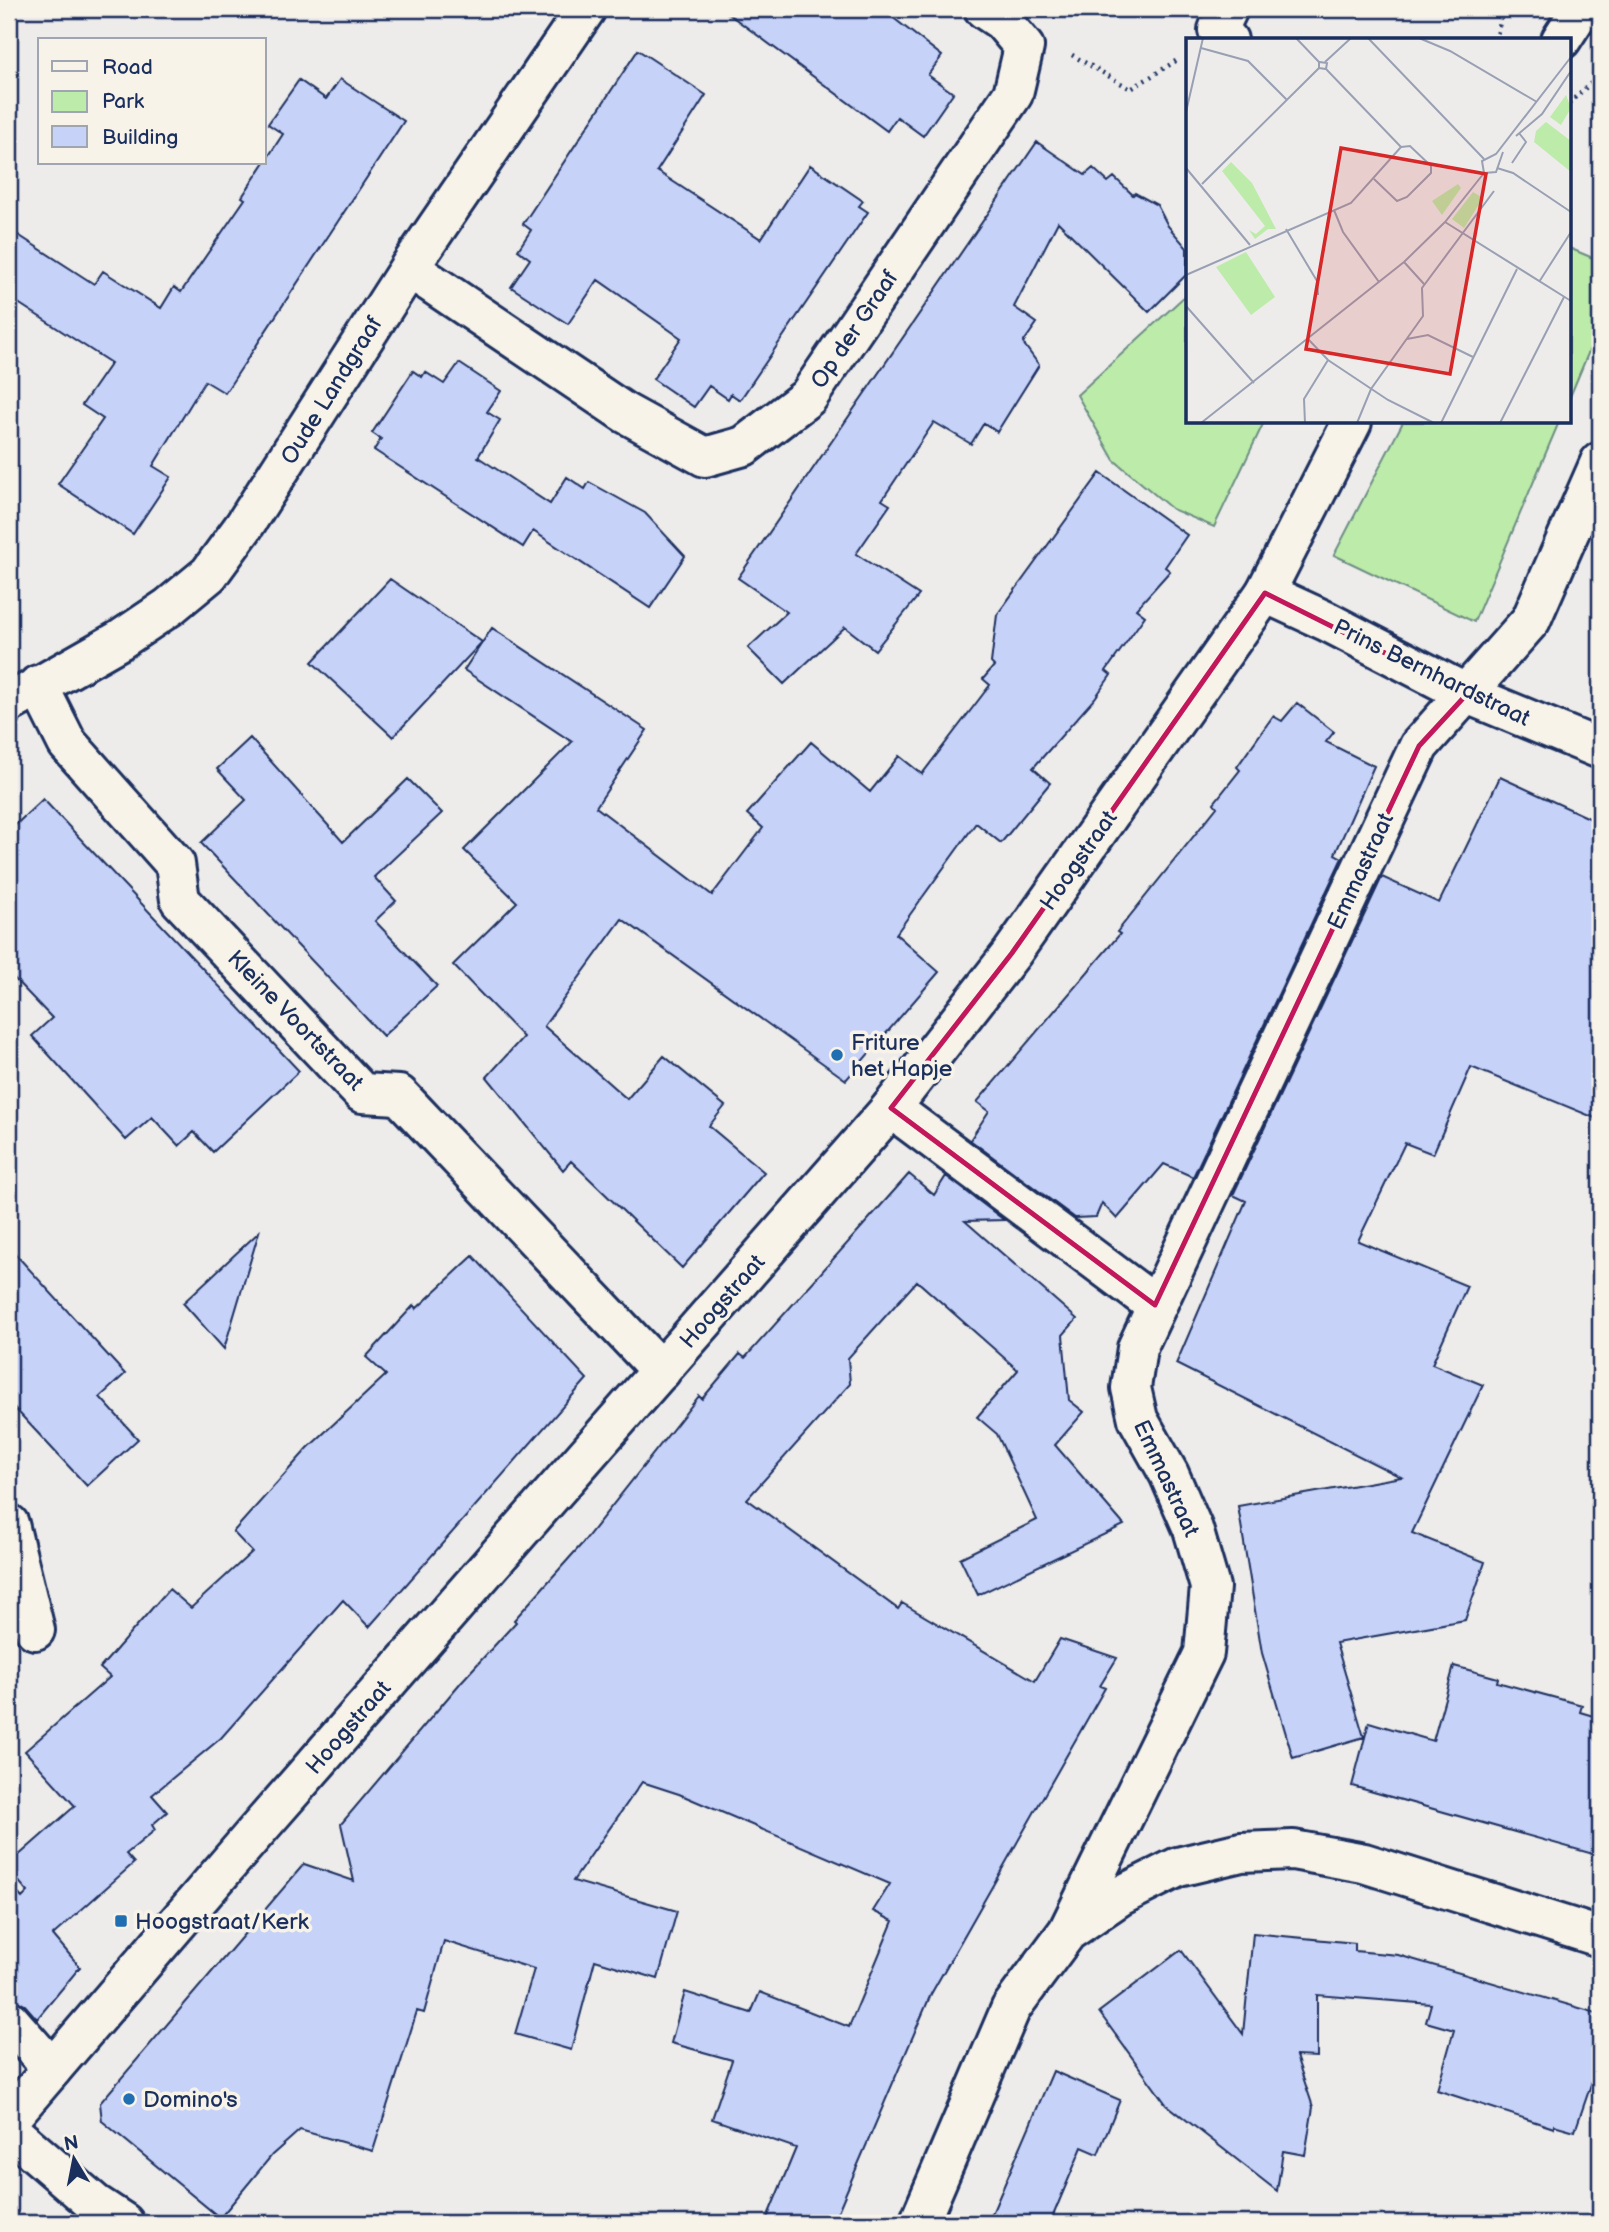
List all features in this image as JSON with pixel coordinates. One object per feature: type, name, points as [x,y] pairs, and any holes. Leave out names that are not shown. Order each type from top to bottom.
[{"type":"street","name":"Oude Landgraaf","points":[[24,694],[120,640],[169,607],[209,574],[244,526],[409,268],[586,9]]},
{"type":"street","points":[[984,9],[1002,21],[1024,47]]},
{"type":"street","points":[[1226,38],[1217,30],[1228,9]]},
{"type":"street","points":[[1562,38],[1581,9]]},
{"type":"street","name":"Op der Graaf","points":[[409,268],[625,413],[705,457],[744,446],[808,397],[1013,94],[1024,47]]},
{"type":"street","name":"Hoogstraat","points":[[9,2119],[254,1834],[891,1108],[1012,953],[1265,593],[1351,424]]},
{"type":"street","name":"Emmastraat","points":[[1068,1931],[1204,1653],[1210,1587],[1193,1529],[1169,1474],[1138,1419],[1131,1388],[1137,1349],[1155,1305],[1419,746],[1531,620],[1600,462]]},
{"type":"street","name":"Prins Bernhardstraat","points":[[1265,593],[1326,621],[1466,694],[1600,749]]},
{"type":"street","name":"Kleine Voortstraat","points":[[24,694],[175,864],[180,900],[362,1093],[399,1095],[660,1371]]},
{"type":"street","points":[[891,1108],[1155,1305]]},
{"type":"street","points":[[9,1524],[35,1630]]},
{"type":"street","points":[[919,2223],[1011,2008],[1068,1931],[1120,1896],[1178,1867],[1241,1852],[1293,1850],[1364,1863],[1600,1937]]},
{"type":"street","points":[[9,2020],[52,2070]]},
{"type":"street","points":[[9,2130],[95,2204],[124,2223]]},
{"type":"path","points":[[1496,38],[1503,9]]},
{"type":"path","points":[[1024,47],[1069,52],[1131,89],[1182,55]]},
{"type":"path","points":[[1570,102],[1600,75]]},
{"type":"highlighted area","points":[[1265,593],[1467,694],[1419,746],[1155,1305],[891,1108],[1012,953]]},
{"type":"green space","points":[[1570,248],[1600,261],[1600,325],[1570,397]]},
{"type":"green space","points":[[1186,295],[1186,424],[1263,424],[1214,527],[1172,509],[1114,460],[1077,395]]},
{"type":"green space","points":[[1402,424],[1558,424],[1474,622],[1334,555]]},
{"type":"building","points":[[722,9],[882,9],[942,56],[928,75],[953,93],[923,136],[897,117],[887,131]]},
{"type":"building","points":[[638,50],[706,95],[657,171],[761,239],[810,165],[863,201],[859,206],[868,212],[740,400],[731,394],[728,399],[709,386],[694,407],[653,379],[681,338],[598,280],[568,324],[511,287],[530,259],[518,250],[531,230],[523,224]]},
{"type":"building","points":[[340,79],[404,121],[225,393],[205,381],[153,466],[171,477],[133,534],[58,484],[103,419],[82,405],[111,363],[9,297],[9,229],[94,284],[103,271],[161,308],[174,287],[181,292],[245,199],[242,197],[266,164],[283,134],[268,124],[299,80],[326,99]]},
{"type":"building","points":[[1037,142],[1085,175],[1093,168],[1108,182],[1114,177],[1133,195],[1135,193],[1157,205],[1168,226],[1186,247],[1186,275],[1149,312],[1058,222],[1014,307],[1037,323],[1023,343],[1039,365],[997,432],[984,423],[971,444],[934,422],[882,500],[890,505],[856,554],[919,595],[875,650],[845,627],[784,684],[748,648],[787,612],[738,578]]},
{"type":"building","points":[[459,363],[501,391],[487,412],[500,420],[478,457],[550,504],[567,477],[585,489],[589,482],[645,513],[685,556],[650,608],[533,531],[523,547],[374,450],[381,439],[372,433],[413,371],[422,377],[425,372],[444,384]]},
{"type":"building","points":[[1100,473],[1187,535],[1165,567],[1170,571],[1136,609],[1145,616],[1106,671],[1111,675],[1095,698],[1033,768],[1050,783],[1001,843],[976,823],[896,934],[939,972],[846,1080],[622,919],[544,1026],[627,1099],[664,1056],[725,1106],[709,1126],[764,1172],[682,1268],[571,1161],[563,1170],[487,1077],[523,1037],[453,965],[517,902],[464,850],[572,742],[464,670],[492,628],[647,730],[596,807],[712,895],[763,828],[747,814],[811,742],[870,792],[899,756],[922,774],[990,685],[983,679],[994,666],[991,663],[997,615]]},
{"type":"building","points":[[390,579],[482,642],[393,737],[312,662]]},
{"type":"building","points":[[1297,703],[1334,732],[1326,742],[1374,766],[1335,854],[1342,858],[1193,1177],[1164,1164],[1117,1219],[1102,1203],[1096,1217],[1075,1218],[970,1140],[989,1111],[977,1102],[1120,934],[1117,932],[1217,807],[1214,803],[1240,770],[1237,767],[1273,716],[1282,721]]},
{"type":"building","points":[[250,738],[343,842],[408,779],[442,813],[374,877],[396,901],[375,921],[437,986],[383,1036],[201,843],[246,800],[217,769]]},
{"type":"building","points":[[1500,777],[1600,823],[1600,1120],[1471,1067],[1433,1154],[1405,1143],[1358,1241],[1467,1286],[1432,1364],[1483,1385],[1412,1533],[1485,1562],[1465,1620],[1336,1643],[1364,1737],[1293,1758],[1262,1653],[1238,1506],[1401,1477],[1176,1364],[1246,1201],[1233,1195],[1382,877],[1439,903]]},
{"type":"building","points":[[43,799],[299,1071],[213,1152],[194,1132],[179,1146],[152,1117],[126,1140],[32,1036],[52,1018],[9,973],[9,831]]},
{"type":"building","points":[[909,1174],[934,1195],[946,1176],[1004,1220],[965,1221],[1077,1319],[1063,1335],[1069,1400],[1084,1412],[1055,1445],[1124,1525],[978,1595],[960,1558],[1037,1520],[997,1434],[977,1417],[1018,1370],[917,1281],[848,1358],[850,1384],[747,1499],[898,1609],[902,1603],[1035,1681],[1060,1639],[1117,1658],[1100,1686],[1105,1688],[931,1994],[833,2223],[765,2223],[796,2148],[712,2119],[732,2060],[671,2043],[685,1992],[751,2013],[760,1992],[849,2027],[893,1921],[873,1911],[890,1884],[679,1794],[642,1782],[573,1881],[677,1911],[658,1979],[595,1960],[571,2050],[515,2034],[534,1969],[444,1941],[424,2013],[417,2011],[373,2151],[300,2130],[272,2155],[220,2218],[102,2121],[100,2103],[304,1864],[354,1881],[341,1824],[581,1545],[699,1396],[702,1399],[740,1354],[745,1358]]},
{"type":"building","points":[[259,1232],[224,1349],[183,1303]]},
{"type":"building","points":[[9,1247],[125,1374],[100,1397],[138,1439],[87,1486],[9,1402]]},
{"type":"building","points":[[473,1256],[587,1379],[369,1627],[343,1600],[221,1738],[152,1795],[167,1812],[152,1825],[155,1830],[126,1854],[134,1863],[53,1935],[80,1967],[37,2019],[25,2005],[9,1999],[9,1883],[22,1898],[28,1892],[9,1870],[9,1864],[75,1806],[25,1751],[110,1677],[100,1668],[169,1589],[191,1608],[252,1552],[233,1532],[308,1448],[386,1375],[366,1357],[414,1305],[416,1309]]},
{"type":"building","points":[[1454,1666],[1498,1678],[1497,1682],[1582,1705],[1580,1712],[1600,1718],[1600,1856],[1352,1786],[1369,1722],[1433,1741]]},
{"type":"building","points":[[1253,1933],[1355,1943],[1355,1951],[1398,1955],[1600,2014],[1600,2058],[1575,2131],[1554,2125],[1554,2128],[1437,2090],[1454,2030],[1426,2022],[1431,2004],[1317,1995],[1317,2057],[1296,2056],[1313,2107],[1305,2155],[1283,2151],[1277,2191],[1166,2104],[1099,2012],[1181,1950],[1243,2034]]},
{"type":"building","points":[[1053,2071],[1120,2100],[1098,2154],[1082,2147],[1050,2223],[988,2223]]},
{"type":"place","name":"Friture het Hapje","points":[[837,1055]]},
{"type":"place","name":"Hoogstraat/Kerk","points":[[121,1921]]},
{"type":"place","name":"Domino's","points":[[129,2099]]}]
